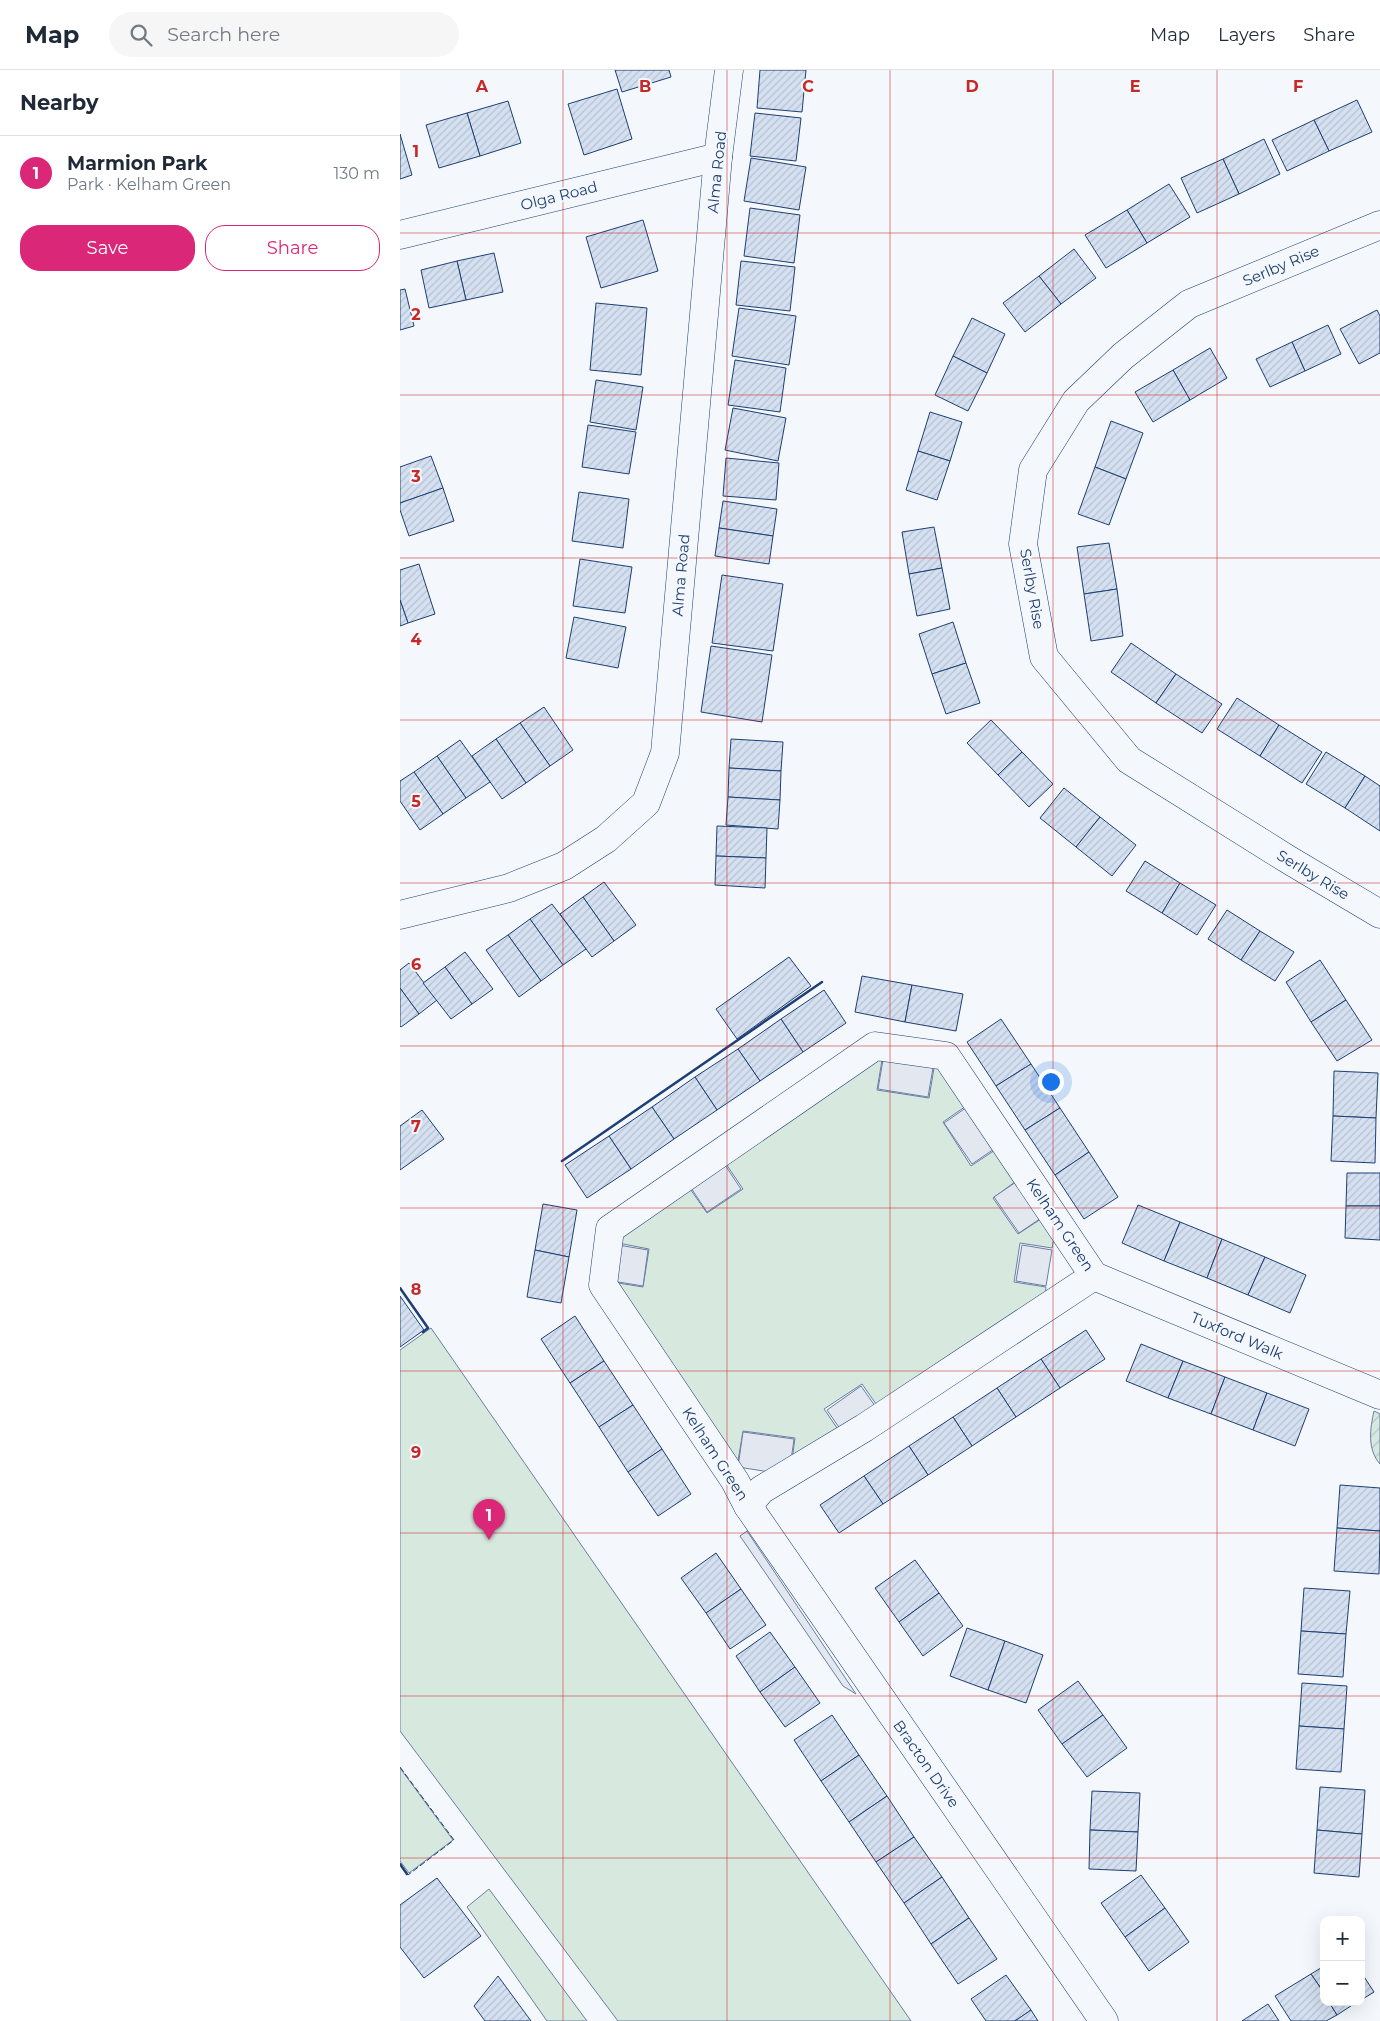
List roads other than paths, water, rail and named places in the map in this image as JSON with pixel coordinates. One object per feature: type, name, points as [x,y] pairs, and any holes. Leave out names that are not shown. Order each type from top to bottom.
[{"type":"street","name":"Alma Road","points":[[400,915],[509,888],[564,866],[606,839],[646,803],[665,753],[718,157],[729,70]]},
{"type":"street","name":"Olga Road","points":[[400,234],[718,157]]},
{"type":"street","name":"Serlby Rise","points":[[1380,225],[1189,304],[1123,356],[1076,400],[1033,470],[1023,544],[1044,657],[1129,760],[1288,860],[1380,914]]},
{"type":"street","name":"Kelham Green","points":[[875,1046],[946,1056],[1094,1276],[864,1428],[761,1490],[748,1506],[735,1481],[603,1284],[610,1228],[875,1046]]},
{"type":"street","name":"Tuxford Walk","points":[[1094,1276],[1380,1395]]},
{"type":"street","name":"Bracton Drive","points":[[748,1506],[1104,2021]]},
{"type":"place","name":"Marmion Park","points":[[489,1540]]}]
